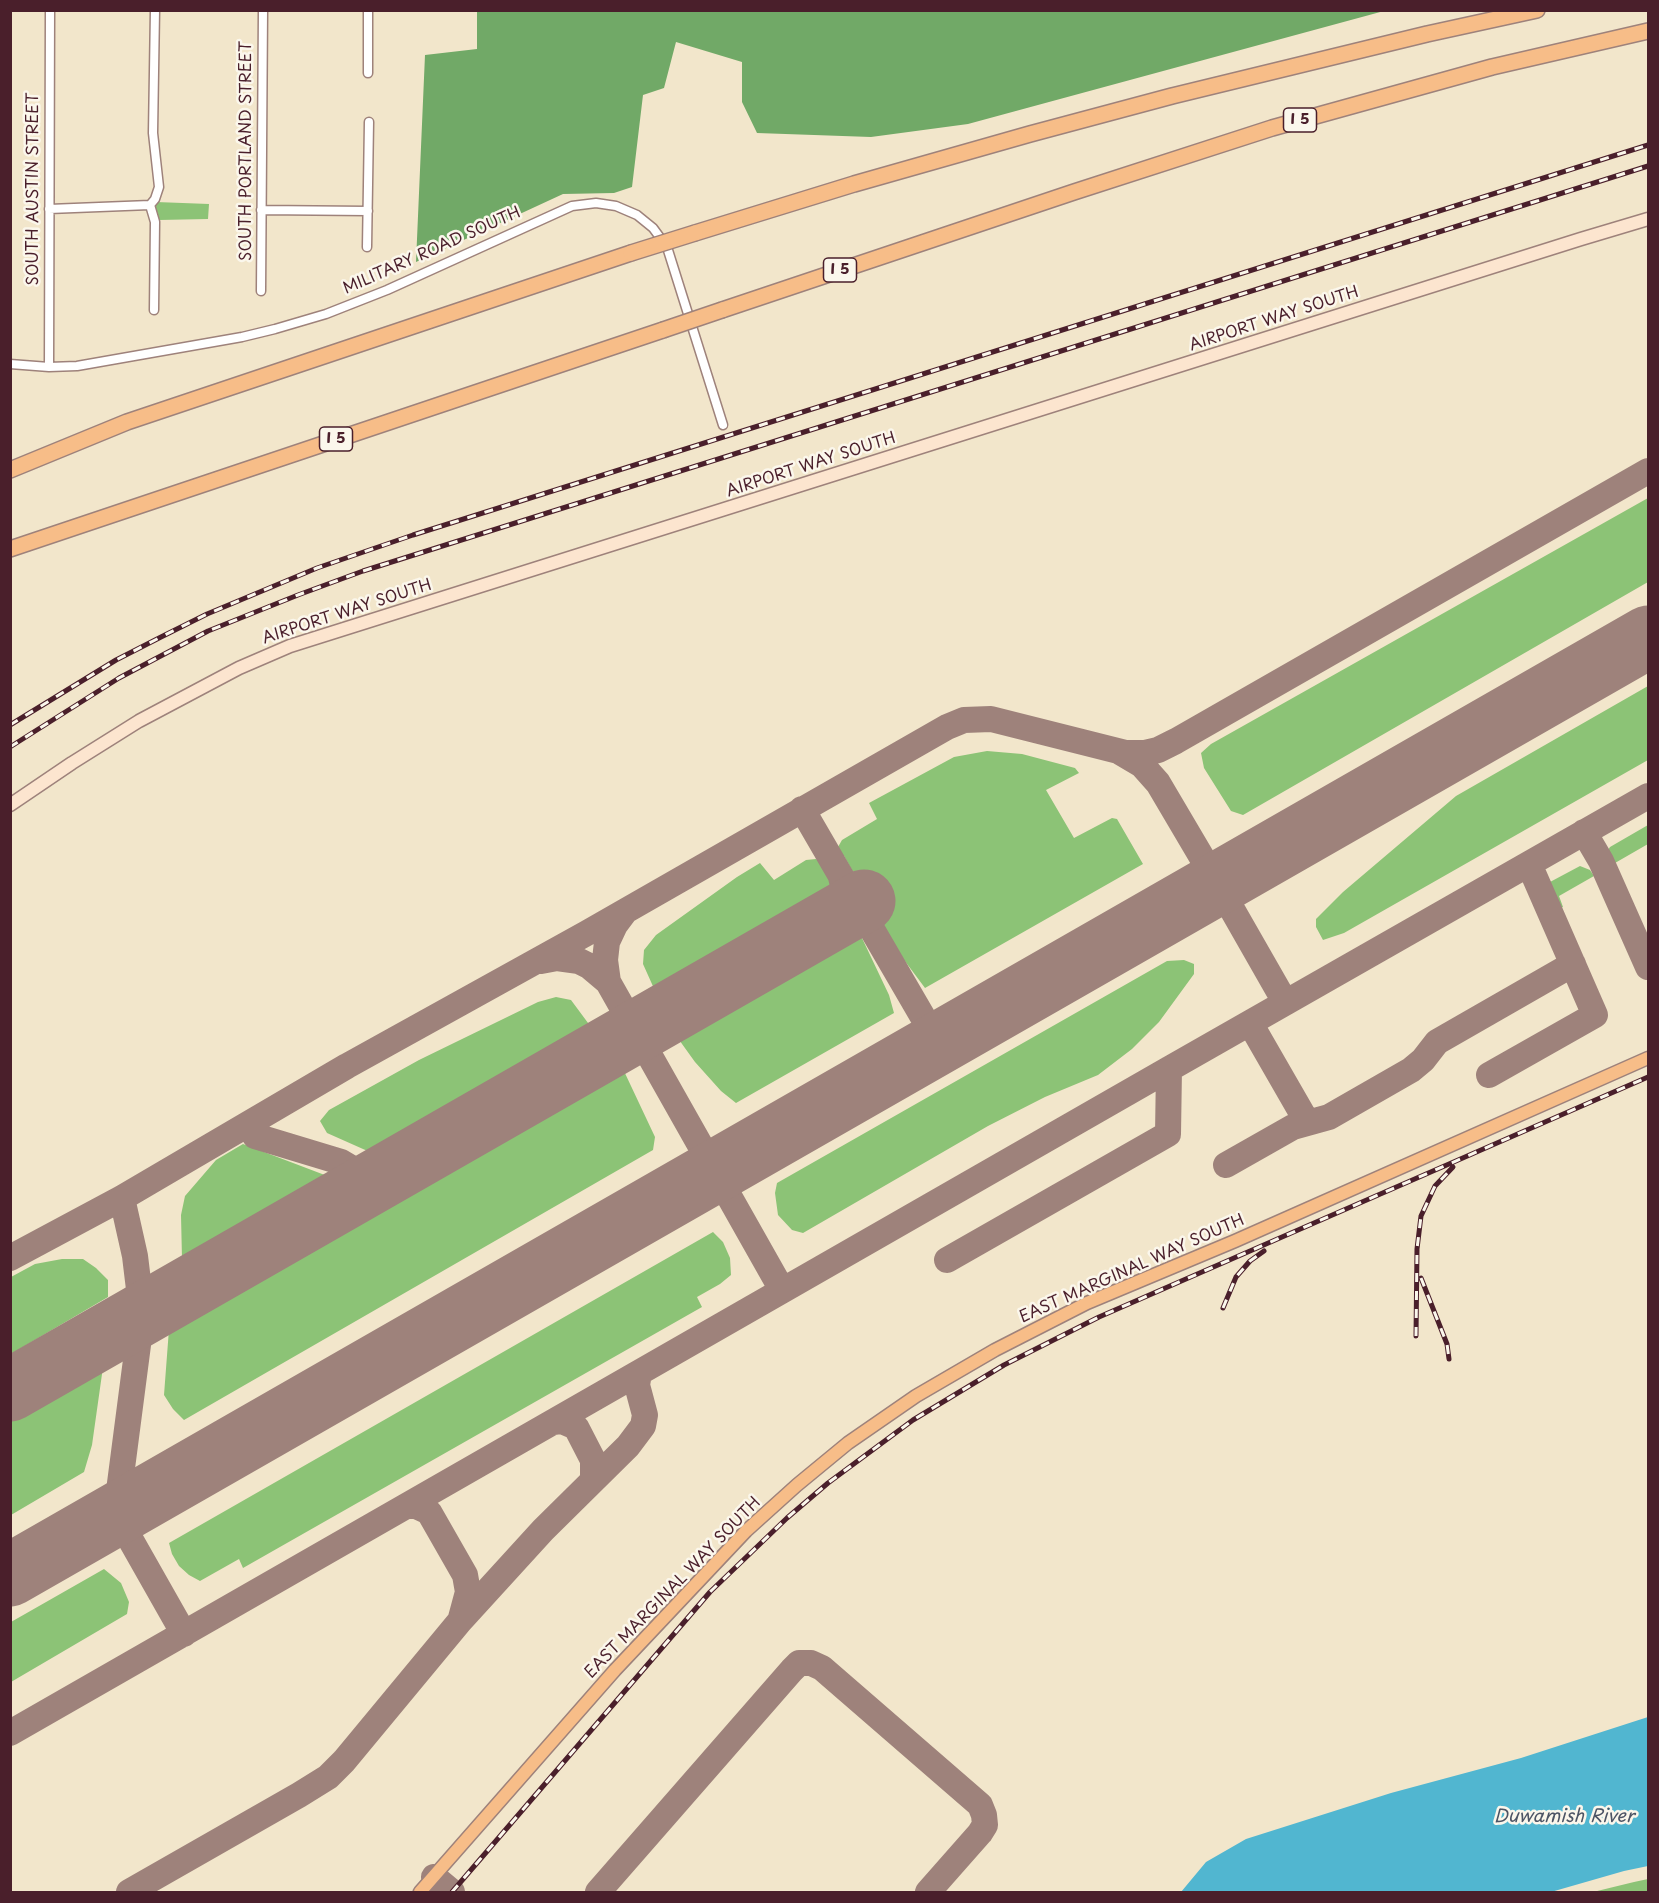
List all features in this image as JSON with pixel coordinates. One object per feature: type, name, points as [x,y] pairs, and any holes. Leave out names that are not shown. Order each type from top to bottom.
[{"type":"highway","points":[[10,470],[127,422],[631,253],[854,184],[1074,122],[1427,34],[1537,10]]},
{"type":"highway","name":"I 5","points":[[10,549],[1063,195],[1272,128],[1492,67],[1648,31]]},
{"type":"main road","name":"AIRPORT WAY SOUTH","points":[[10,805],[139,721],[239,668],[290,646],[1581,238],[1648,219]]},
{"type":"main road","name":"EAST MARGINAL WAY SOUTH","points":[[420,1893],[615,1670],[746,1531],[848,1443],[916,1396],[995,1350],[1087,1303],[1235,1241],[1648,1058]]},
{"type":"street","name":"SOUTH AUSTIN STREET","points":[[49,367],[50,10]]},
{"type":"street","points":[[49,209],[150,205],[155,199],[159,187],[153,133],[156,10]]},
{"type":"street","name":"SOUTH PORTLAND STREET","points":[[261,291],[263,10]]},
{"type":"street","points":[[368,73],[369,10]]},
{"type":"street","points":[[368,247],[369,122]]},
{"type":"street","name":"MILITARY ROAD SOUTH","points":[[10,364],[49,367],[77,366],[243,337],[306,320],[387,290],[572,206],[596,203],[615,206],[637,215],[653,228],[667,247],[723,425]]},
{"type":"street","points":[[150,205],[155,222],[154,310]]},
{"type":"street","points":[[261,210],[368,211]]},
{"type":"green space","points":[[477,10],[1384,11],[968,124],[871,137],[757,133],[742,102],[742,62],[676,42],[664,88],[643,95],[632,187],[614,193],[563,194],[416,262],[425,55],[477,49]]},
{"type":"green space","points":[[156,202],[209,204],[208,219],[159,220],[154,204]]},
{"type":"green space","points":[[1648,498],[1648,582],[1243,815],[1231,811],[1204,768],[1201,753],[1211,744]]},
{"type":"green space","points":[[1648,686],[1648,760],[1344,933],[1323,940],[1316,927],[1316,919],[1343,892],[1456,796]]},
{"type":"green space","points":[[987,751],[1022,754],[1075,768],[1079,773],[1046,790],[1074,838],[1112,818],[1117,819],[1143,864],[925,988],[878,925],[885,921],[856,871],[853,872],[844,856],[840,857],[838,847],[842,840],[877,819],[869,803],[954,757]]},
{"type":"green space","points":[[1648,825],[1648,844],[1615,863],[1608,850],[1610,847]]},
{"type":"green space","points":[[816,859],[823,864],[835,888],[827,897],[656,993],[643,964],[644,950],[656,935],[760,863],[774,880],[806,860]]},
{"type":"green space","points":[[1580,866],[1590,870],[1594,876],[1559,896],[1563,907],[1558,909],[1550,891],[1550,882]]},
{"type":"green space","points":[[861,936],[889,995],[894,1013],[736,1103],[721,1091],[695,1062],[677,1037],[849,939]]},
{"type":"green space","points":[[1184,960],[1194,964],[1194,974],[1159,1022],[1132,1049],[1098,1075],[1045,1097],[988,1126],[803,1233],[792,1230],[778,1215],[775,1193],[777,1183],[1167,961]]},
{"type":"green space","points":[[556,997],[571,1000],[591,1027],[372,1153],[327,1133],[320,1121],[329,1110],[419,1060],[538,1002]]},
{"type":"green space","points":[[623,1069],[655,1137],[653,1150],[184,1420],[173,1409],[164,1395],[169,1329]]},
{"type":"green space","points":[[243,1144],[330,1177],[182,1259],[181,1215],[185,1196],[216,1160]]},
{"type":"green space","points":[[713,1232],[723,1242],[730,1258],[731,1275],[697,1297],[702,1307],[243,1568],[239,1559],[200,1581],[179,1566],[169,1543]]},
{"type":"green space","points":[[62,1259],[83,1259],[96,1268],[108,1280],[108,1297],[11,1354],[11,1277],[35,1264]]},
{"type":"green space","points":[[103,1367],[92,1445],[84,1472],[11,1515],[11,1421]]},
{"type":"green space","points":[[104,1569],[121,1583],[129,1602],[127,1614],[11,1682],[11,1622]]},
{"type":"green space","points":[[1648,1879],[1648,1892],[1593,1892],[1634,1882]]},
{"type":"water","name":"Duwamish River","points":[[1648,1717],[1648,1866],[1551,1892],[1181,1892],[1206,1862],[1246,1839],[1391,1793],[1521,1758]]},
{"type":"taxiway","points":[[10,1258],[122,1198],[347,1066],[587,933],[947,727],[964,720],[991,719],[1126,753],[1158,750],[1648,471]]},
{"type":"taxiway","points":[[1120,752],[1142,765],[1158,783],[1285,1002]]},
{"type":"taxiway","points":[[10,1733],[1648,796]]},
{"type":"taxiway","points":[[802,809],[938,1043]]},
{"type":"taxiway","points":[[1584,832],[1601,861],[1648,967]]},
{"type":"taxiway","points":[[1489,1075],[1595,1015],[1529,864]]},
{"type":"taxiway","points":[[826,922],[838,911],[843,900],[844,889],[841,877]]},
{"type":"taxiway","points":[[608,982],[605,960],[607,942],[624,913]]},
{"type":"taxiway","points":[[541,961],[557,958],[579,961],[589,966],[608,982],[782,1290]]},
{"type":"taxiway","points":[[1226,1165],[1293,1127],[1329,1117],[1411,1070],[1423,1060],[1437,1042],[1573,964]]},
{"type":"taxiway","points":[[1250,1023],[1307,1122]]},
{"type":"taxiway","points":[[947,1260],[1168,1134],[1169,1069]]},
{"type":"taxiway","points":[[249,1125],[255,1136],[341,1162],[363,1175],[369,1183]]},
{"type":"taxiway","points":[[122,1198],[135,1256],[142,1314],[116,1514],[184,1634]]},
{"type":"taxiway","points":[[129,1892],[299,1795],[328,1777],[344,1761],[460,1621],[543,1530],[628,1446],[643,1426],[645,1415],[637,1385],[639,1373]]},
{"type":"taxiway","points":[[555,1422],[562,1421],[576,1427],[593,1460],[593,1480]]},
{"type":"taxiway","points":[[407,1506],[416,1506],[429,1512],[465,1575],[468,1592],[461,1618]]},
{"type":"taxiway","points":[[598,1892],[799,1663],[811,1663],[822,1668],[980,1805],[985,1825],[928,1892]]},
{"type":"taxiway","points":[[434,1877],[452,1892]]},
{"type":"runway","points":[[10,1575],[1648,637]]},
{"type":"runway","points":[[10,1390],[864,901]]},
{"type":"railway","points":[[10,725],[116,660],[207,614],[317,568],[413,535],[1648,145]]},
{"type":"railway","points":[[10,747],[119,678],[208,631],[363,571],[1648,166]]},
{"type":"railway","points":[[452,1892],[710,1592],[787,1518],[828,1483],[913,1420],[1004,1365],[1099,1317],[1648,1077]]},
{"type":"railway","points":[[1416,1336],[1417,1249],[1421,1216],[1435,1186],[1453,1167]]},
{"type":"railway","points":[[1223,1308],[1236,1277],[1250,1261],[1264,1251]]},
{"type":"railway","points":[[1421,1278],[1447,1344],[1449,1359]]}]
